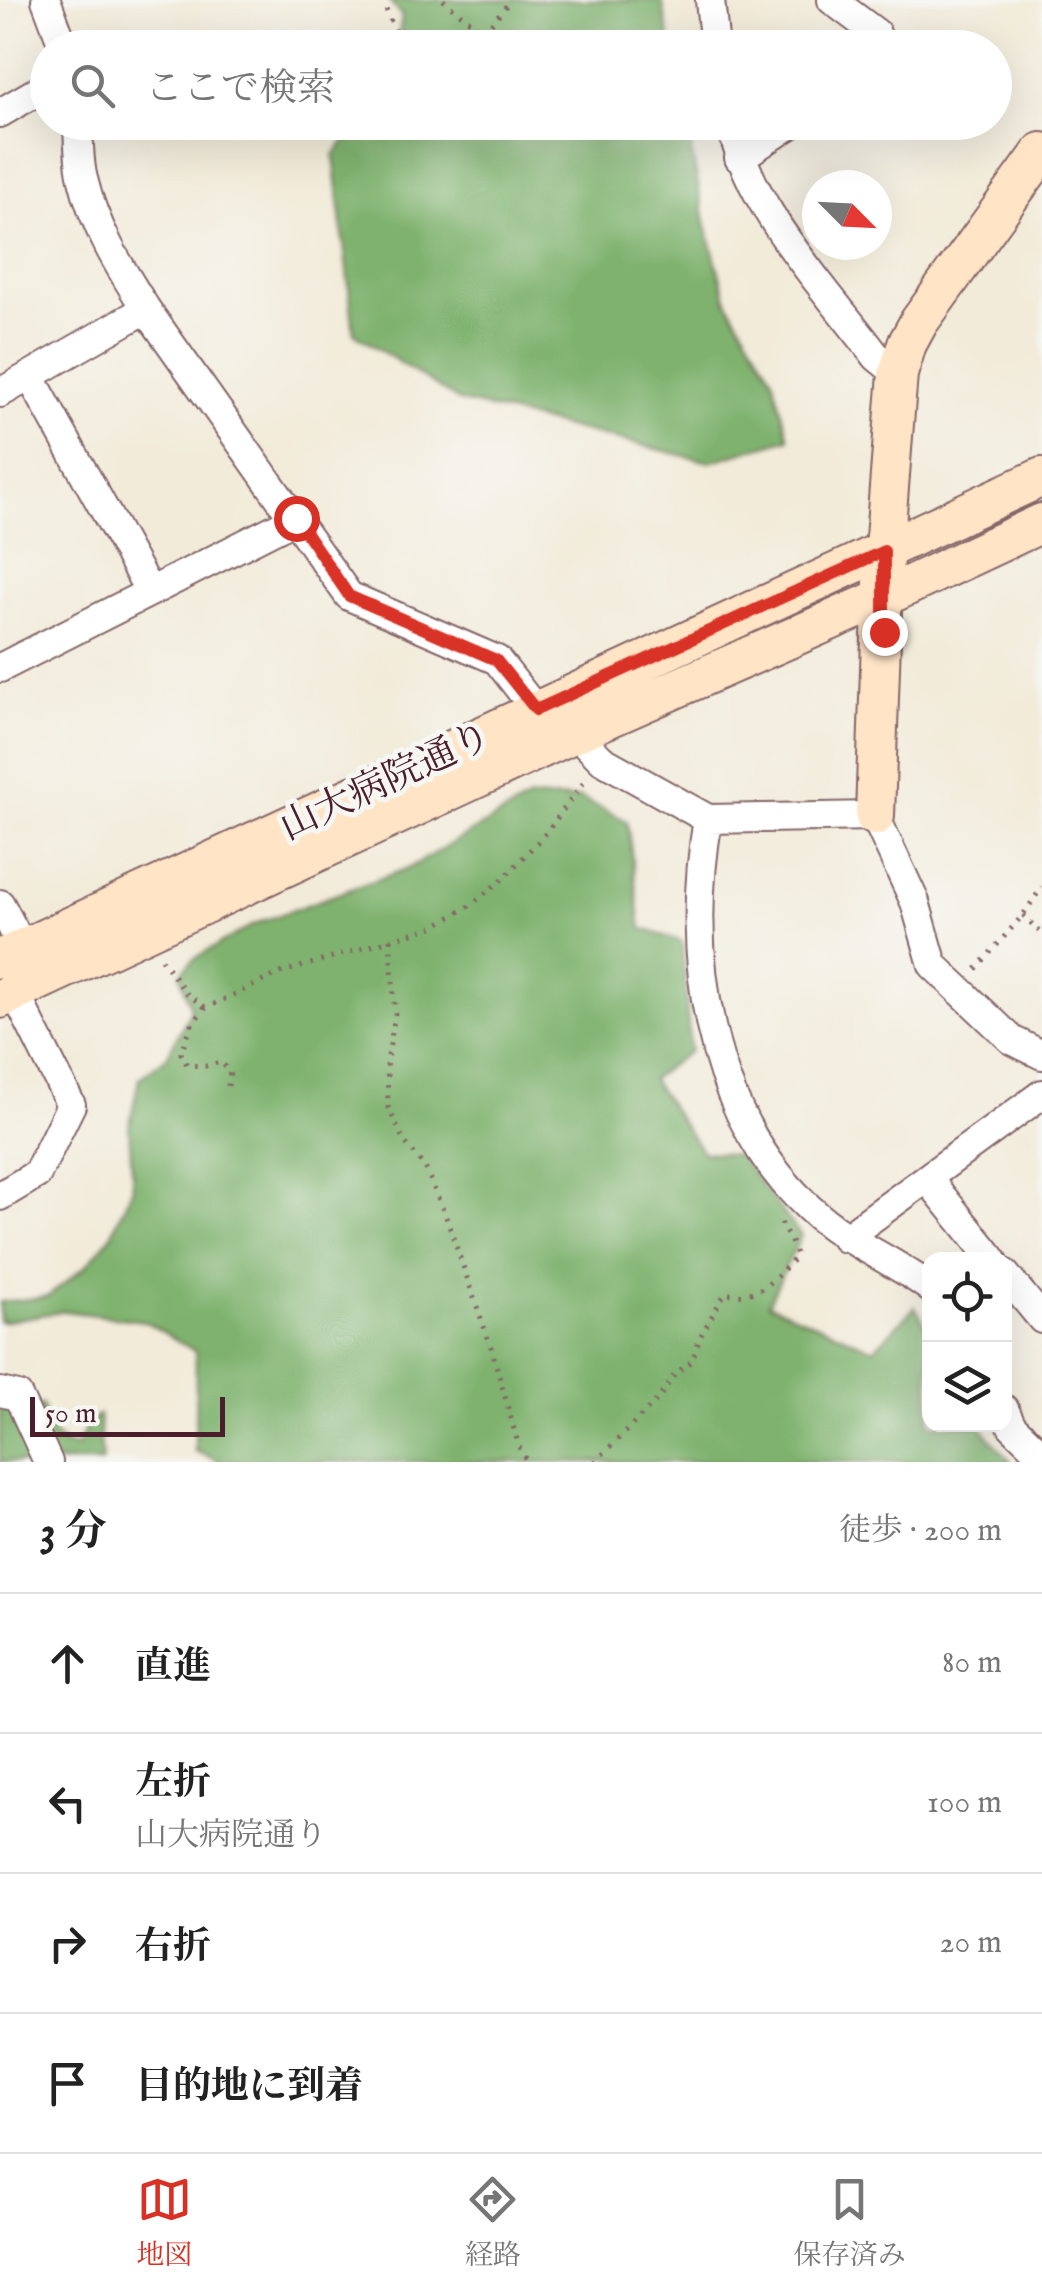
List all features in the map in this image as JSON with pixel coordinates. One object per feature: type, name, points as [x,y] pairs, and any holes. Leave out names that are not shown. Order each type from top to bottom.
[{"type":"street","points":[[46,0],[60,30]]},
{"type":"street","points":[[710,0],[713,30]]},
{"type":"street","points":[[832,0],[872,30]]},
{"type":"street","points":[[0,113],[30,96]]},
{"type":"street","points":[[78,140],[81,174],[90,208],[120,267],[349,596],[496,660],[536,710]]},
{"type":"street","points":[[734,140],[739,158],[773,221],[877,356],[898,374]]},
{"type":"street","points":[[739,158],[766,140]]},
{"type":"street","points":[[1042,152],[919,322],[898,374],[884,551],[875,816],[915,902],[933,965],[1012,1040],[1042,1056]]},
{"type":"street","points":[[0,393],[146,309]]},
{"type":"street","points":[[30,376],[150,592]]},
{"type":"street","name":"山大病院通り","points":[[9,975],[536,710],[1042,477]]},
{"type":"street","points":[[0,668],[296,518]]},
{"type":"street","name":"山大病院通り","points":[[9,975],[574,733],[1042,523]]},
{"type":"street","points":[[574,733],[602,760],[708,819],[875,816]]},
{"type":"street","points":[[708,819],[701,859],[699,920],[705,1002],[730,1088],[781,1177],[808,1208],[845,1238],[922,1283]]},
{"type":"street","points":[[0,904],[9,975],[71,1106],[37,1174],[0,1196]]},
{"type":"street","points":[[845,1238],[1042,1094]]},
{"type":"street","points":[[927,1178],[987,1252]]},
{"type":"street","points":[[1012,1282],[1042,1318]]},
{"type":"street","points":[[0,1392],[18,1396],[48,1462]]},
{"type":"street","points":[[1012,1426],[1042,1455]]},
{"type":"path","points":[[382,0],[394,30]]},
{"type":"path","points":[[443,0],[481,30]]},
{"type":"path","points":[[486,30],[512,0]]},
{"type":"path","points":[[228,1086],[230,1072],[221,1062],[188,1065],[181,1053],[193,1022],[206,1008],[280,973],[432,927],[468,907],[505,877],[546,834],[602,760]]},
{"type":"path","points":[[957,990],[1023,915],[1042,887]]},
{"type":"path","points":[[1023,915],[1042,934]]},
{"type":"path","points":[[390,938],[395,1014],[387,1062],[388,1106],[404,1140],[425,1167],[446,1217],[527,1462]]},
{"type":"path","points":[[160,958],[188,994],[206,1008]]},
{"type":"path","points":[[596,1462],[658,1399],[675,1374],[692,1362],[700,1337],[724,1292],[744,1296],[763,1289],[796,1257],[794,1244],[781,1225],[776,1186],[781,1177]]},
{"type":"green space","points":[[388,0],[662,0],[668,30],[400,30],[402,16]]},
{"type":"green space","points":[[345,140],[689,140],[705,222],[727,301],[772,376],[789,438],[710,462],[459,401],[354,333],[334,155]]},
{"type":"green space","points":[[580,798],[627,821],[641,928],[682,942],[690,1051],[651,1079],[702,1152],[738,1155],[801,1236],[768,1304],[874,1349],[915,1307],[922,1318],[922,1432],[985,1432],[1011,1462],[222,1462],[195,1451],[196,1352],[144,1321],[64,1311],[0,1322],[0,1302],[47,1297],[86,1266],[110,1237],[133,1187],[129,1128],[139,1079],[167,1057],[191,1009],[180,974],[194,959],[255,924],[409,868],[529,799]]},
{"type":"green space","points":[[42,1405],[57,1438],[77,1447],[88,1423],[99,1415],[102,1462],[0,1462],[0,1409]]},
{"type":"route","points":[[296,518],[349,596],[496,660],[536,710],[884,551],[884,632]]}]
